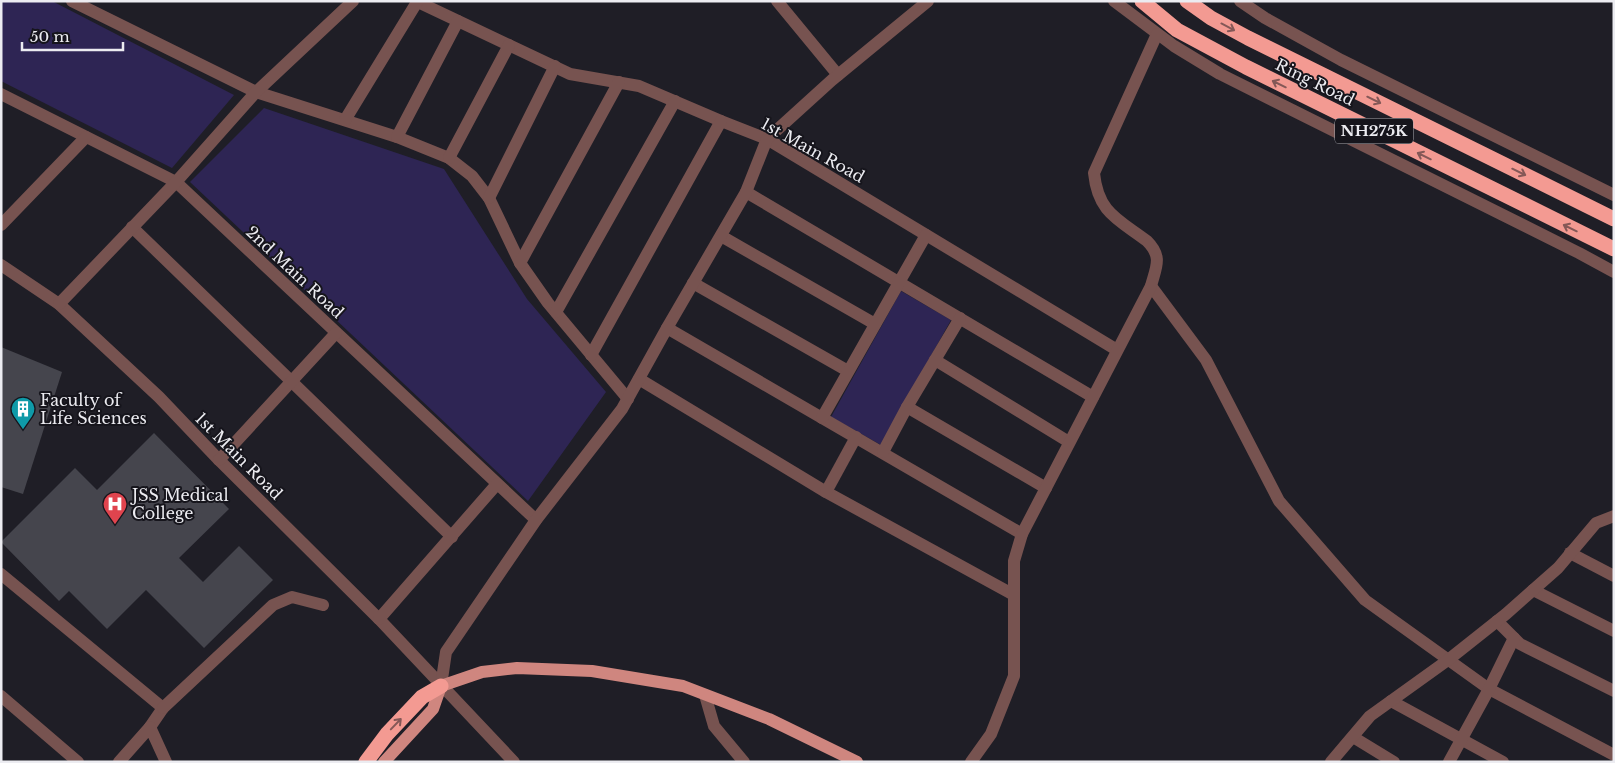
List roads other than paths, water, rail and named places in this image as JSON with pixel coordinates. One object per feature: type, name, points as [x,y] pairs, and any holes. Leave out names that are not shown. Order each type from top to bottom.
[{"type":"highway","name":"Ring Road","points":[[1142,1],[1177,30],[1246,67],[1614,249]]},
{"type":"highway","name":"Ring Road","points":[[1187,1],[1211,18],[1248,38],[1614,219]]},
{"type":"highway","points":[[366,762],[387,734],[422,697],[441,686]]},
{"type":"main road","points":[[384,762],[434,709],[441,686],[482,672],[517,668],[582,670],[683,686],[769,720],[858,762]]},
{"type":"street","points":[[59,304],[176,182],[256,92],[353,1]]},
{"type":"street","points":[[777,1],[838,75]]},
{"type":"street","points":[[441,686],[446,652],[536,520],[628,399],[746,192],[767,139],[838,75],[928,1]]},
{"type":"street","points":[[1114,1],[1174,46],[1220,74],[1614,272]]},
{"type":"street","points":[[1240,1],[1265,18],[1340,60],[1614,195]]},
{"type":"street","points":[[76,2],[256,92],[397,137],[449,158],[472,176],[488,198],[520,263],[556,312],[628,399]]},
{"type":"street","points":[[345,120],[416,2]]},
{"type":"street","name":"1st Main Road","points":[[416,2],[570,74],[639,86],[767,139],[1118,350]]},
{"type":"street","points":[[397,137],[458,21]]},
{"type":"street","points":[[971,762],[991,734],[1014,676],[1014,561],[1022,534],[1151,286],[1158,259],[1156,252],[1147,241],[1106,210],[1099,197],[1094,173],[1157,34]]},
{"type":"street","points":[[449,158],[509,45]]},
{"type":"street","points":[[488,198],[554,66]]},
{"type":"street","points":[[520,263],[619,82]]},
{"type":"street","name":"2nd Main Road","points":[[1,94],[176,182],[536,520]]},
{"type":"street","points":[[556,312],[675,101]]},
{"type":"street","points":[[591,354],[721,121]]},
{"type":"street","points":[[1,225],[86,137]]},
{"type":"street","points":[[746,192],[1093,398]]},
{"type":"street","points":[[132,227],[452,537]]},
{"type":"street","points":[[822,418],[926,235]]},
{"type":"street","points":[[720,236],[875,324]]},
{"type":"street","name":"1st Main Road","points":[[1,265],[59,304],[158,397],[379,620],[514,762]]},
{"type":"street","points":[[693,283],[848,371]]},
{"type":"street","points":[[1151,286],[1206,360],[1279,501],[1365,600],[1489,689],[1614,755]]},
{"type":"street","points":[[883,452],[907,407],[960,318]]},
{"type":"street","points":[[667,328],[1022,534]]},
{"type":"street","points":[[219,460],[336,333]]},
{"type":"street","points":[[935,360],[1069,442]]},
{"type":"street","points":[[639,379],[826,492],[1014,594]]},
{"type":"street","points":[[907,407],[1046,488]]},
{"type":"street","points":[[826,492],[856,437]]},
{"type":"street","points":[[379,620],[497,484]]},
{"type":"street","points":[[1331,762],[1370,716],[1448,660],[1498,621],[1558,568],[1596,523],[1614,516]]},
{"type":"street","points":[[1570,554],[1614,576]]},
{"type":"street","points":[[1,574],[163,708]]},
{"type":"street","points":[[1533,590],[1614,631]]},
{"type":"street","points":[[120,762],[150,727],[163,708],[273,605],[292,597],[323,605]]},
{"type":"street","points":[[1498,621],[1520,644],[1614,691]]},
{"type":"street","points":[[1449,762],[1489,689],[1514,638]]},
{"type":"street","points":[[705,695],[714,726],[744,762]]},
{"type":"street","points":[[1,696],[78,762]]},
{"type":"street","points":[[1391,701],[1503,762]]},
{"type":"street","points":[[150,727],[166,762]]},
{"type":"street","points":[[1353,737],[1394,762]]},
{"type":"place","name":"Faculty of Life Sciences","points":[[23,430]]},
{"type":"place","name":"JSS Medical College","points":[[115,525]]}]
